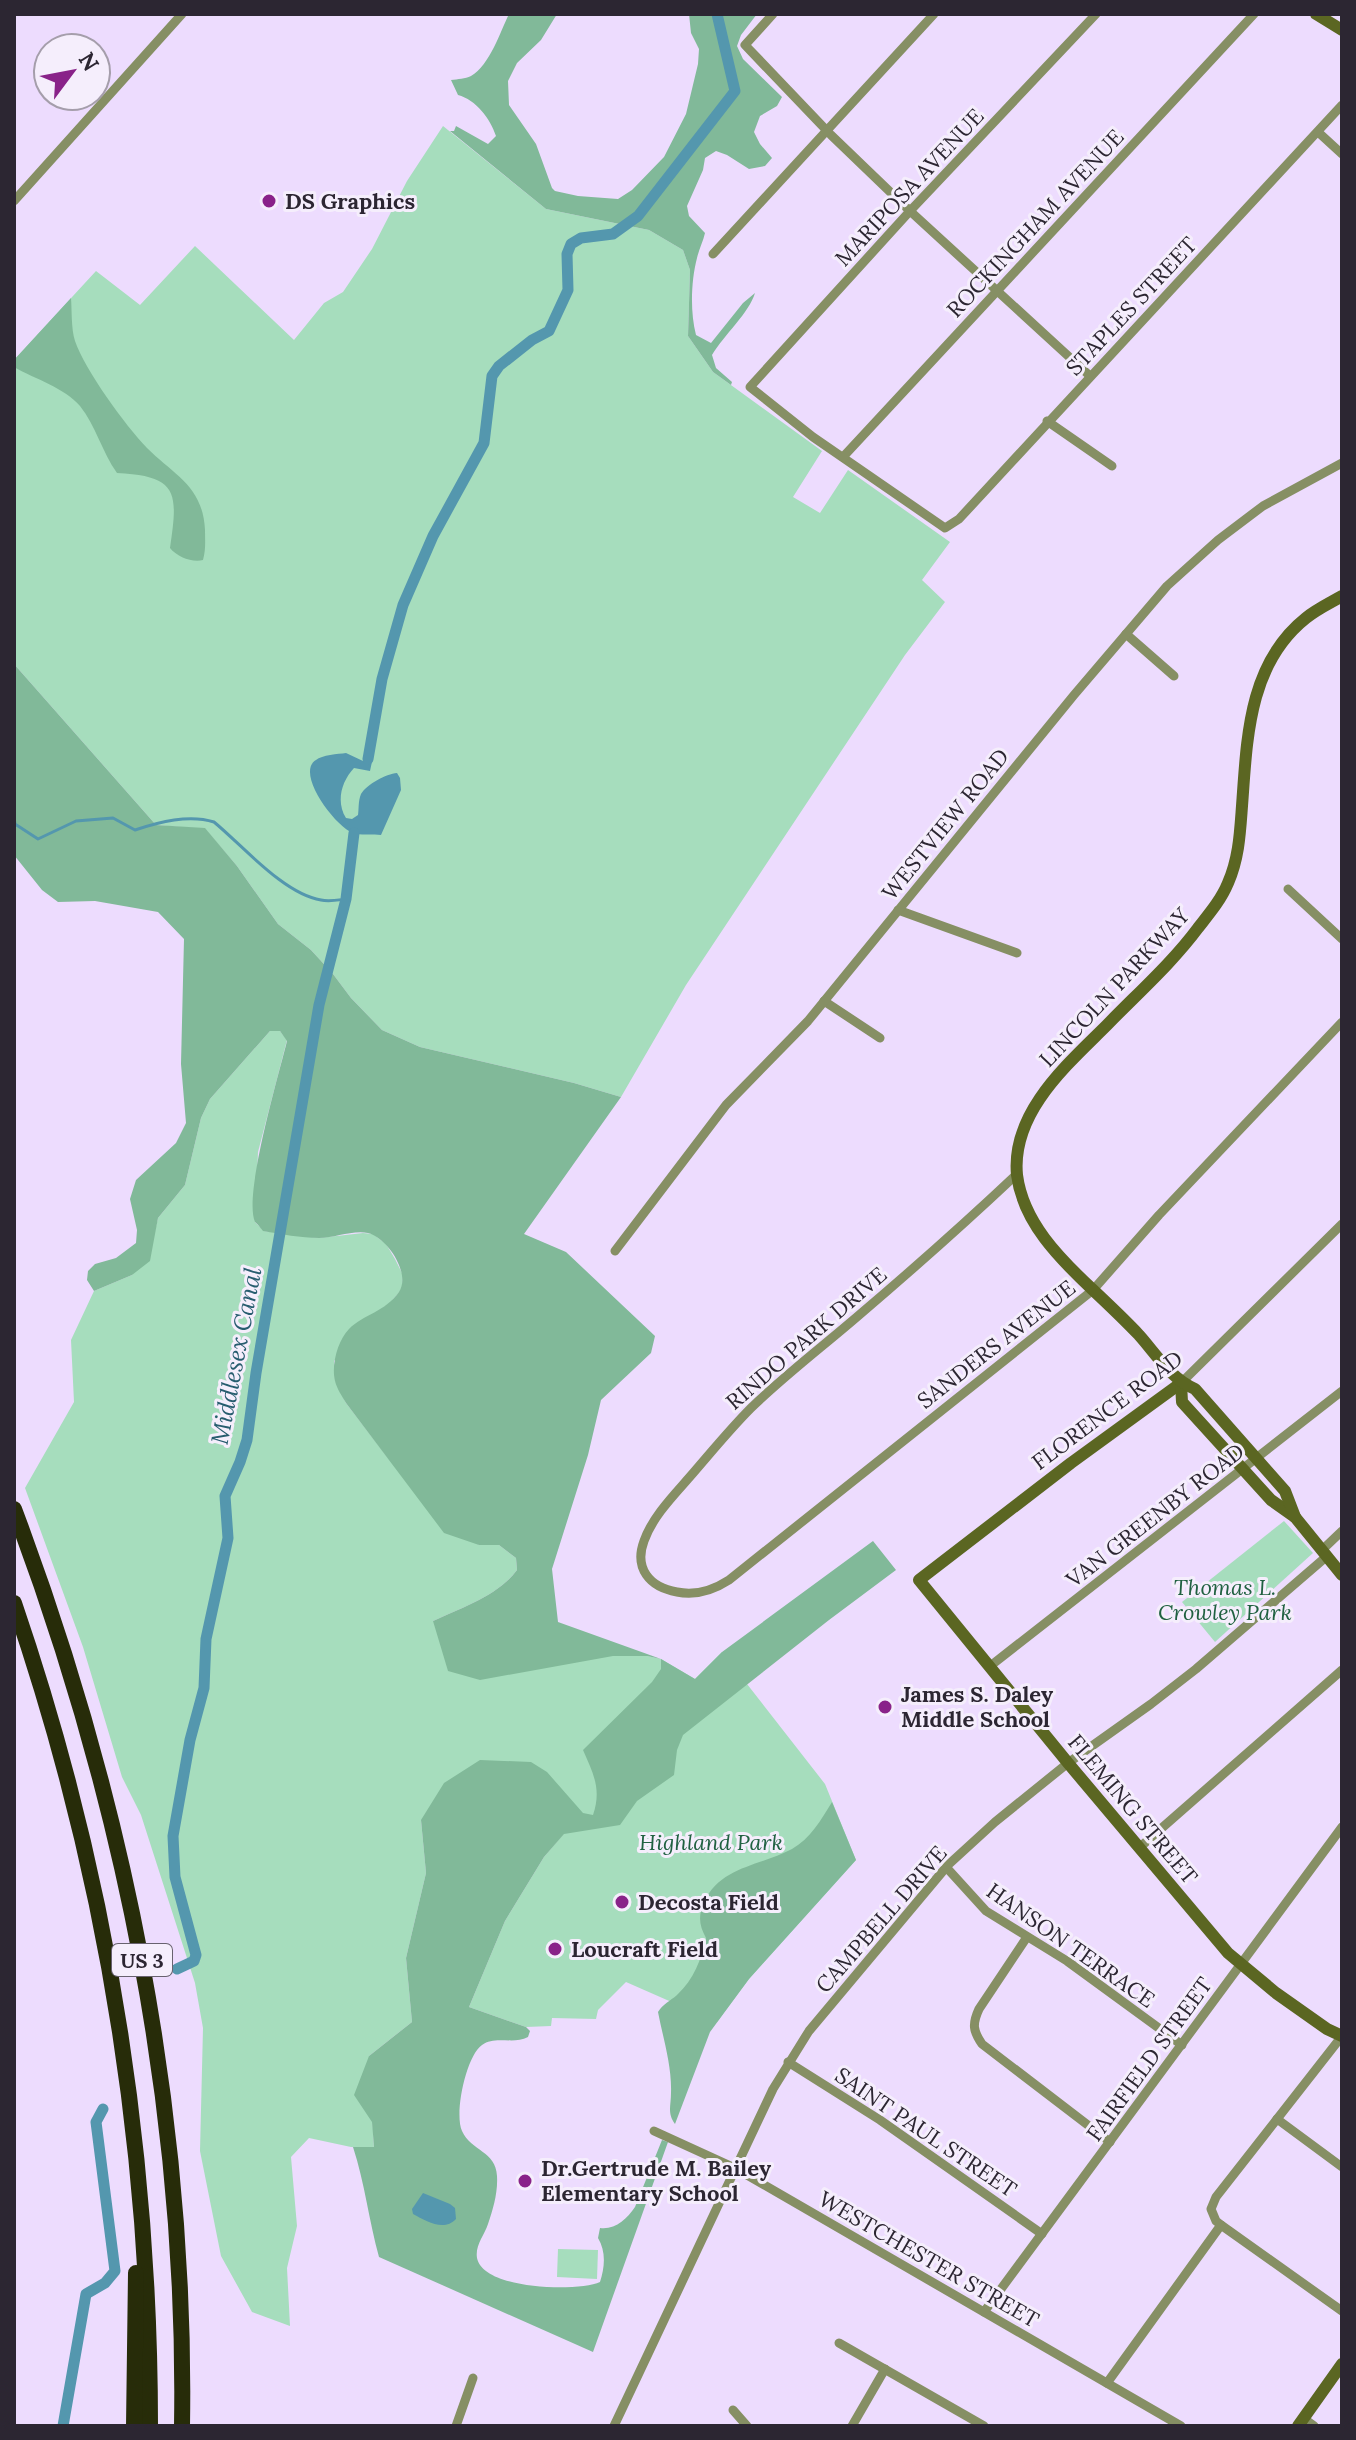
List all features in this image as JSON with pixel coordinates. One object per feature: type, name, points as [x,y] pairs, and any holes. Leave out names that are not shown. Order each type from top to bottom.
[{"type":"highway","name":"US 3","points":[[14,1509],[51,1611],[89,1733],[140,1947],[159,2064],[172,2179],[180,2296],[182,2426]]},
{"type":"highway","name":"US 3","points":[[14,1603],[59,1745],[97,1896],[118,2011],[138,2164],[147,2280],[150,2426]]},
{"type":"highway","points":[[134,2426],[138,2164]]},
{"type":"street","points":[[14,201],[182,14]]},
{"type":"street","points":[[773,14],[745,45],[826,131],[1090,376]]},
{"type":"street","points":[[713,254],[934,14]]},
{"type":"street","name":"MARIPOSA AVENUE","points":[[843,457],[750,387],[1096,14]]},
{"type":"street","name":"ROCKINGHAM AVENUE","points":[[843,457],[1254,14]]},
{"type":"street","points":[[1316,14],[1342,30]]},
{"type":"street","name":"STAPLES STREET","points":[[843,457],[945,528],[959,519],[1342,105]]},
{"type":"street","points":[[1318,132],[1342,154]]},
{"type":"street","points":[[1047,421],[1112,466]]},
{"type":"street","name":"WESTVIEW ROAD","points":[[615,1251],[726,1105],[808,1021],[1167,586],[1218,540],[1263,506],[1342,463]]},
{"type":"street","name":"LINCOLN PARKWAY","points":[[1295,1517],[1285,1491],[1195,1389],[1181,1383],[1138,1333],[1060,1258],[1026,1205],[1017,1174],[1025,1127],[1047,1089],[1175,956],[1211,912],[1228,885],[1239,846],[1248,732],[1257,692],[1275,655],[1294,629],[1317,610],[1342,596]]},
{"type":"street","points":[[1126,634],[1174,676]]},
{"type":"street","points":[[1288,889],[1342,939]]},
{"type":"street","points":[[898,910],[1017,953]]},
{"type":"street","points":[[824,1001],[880,1038]]},
{"type":"street","name":"SANDERS AVENUE","points":[[642,1549],[641,1569],[647,1579],[674,1592],[688,1594],[716,1588],[729,1580],[1093,1290],[1159,1215],[1342,1022]]},
{"type":"street","name":"RINDO PARK DRIVE","points":[[642,1549],[644,1539],[656,1520],[751,1409],[962,1226],[1017,1174]]},
{"type":"street","name":"FLORENCE ROAD","points":[[919,1580],[1181,1383],[1342,1224]]},
{"type":"street","name":"LINCOLN PARKWAY","points":[[1181,1383],[1182,1402],[1271,1500],[1295,1517]]},
{"type":"street","name":"VAN GREENBY ROAD","points":[[989,1667],[1342,1391]]},
{"type":"street","points":[[1295,1517],[1342,1575]]},
{"type":"street","name":"CAMPBELL DRIVE","points":[[614,2426],[788,2062],[824,2012],[946,1867],[995,1822],[1068,1763],[1196,1669],[1323,1554],[1342,1531]]},
{"type":"street","name":"FLEMING STREET","points":[[919,1580],[1218,1941],[1241,1965],[1276,1993],[1342,2036]]},
{"type":"street","points":[[1139,1848],[1342,1670]]},
{"type":"street","name":"FAIRFIELD STREET","points":[[984,2312],[1342,1827]]},
{"type":"street","name":"HANSON TERRACE","points":[[946,1867],[986,1911],[1067,1961],[1182,2045]]},
{"type":"street","points":[[1027,1937],[979,2009],[973,2027],[982,2044],[1110,2142]]},
{"type":"street","points":[[1342,2036],[1213,2203],[1212,2214],[1221,2225],[1342,2311]]},
{"type":"street","name":"SAINT PAUL STREET","points":[[788,2062],[880,2120],[1042,2234]]},
{"type":"street","points":[[1277,2119],[1342,2167]]},
{"type":"street","name":"WESTCHESTER STREET","points":[[654,2131],[735,2168],[1181,2426]]},
{"type":"street","points":[[1107,2383],[1221,2225]]},
{"type":"street","points":[[839,2343],[984,2426]]},
{"type":"street","points":[[1305,2423],[1342,2364]]},
{"type":"street","points":[[852,2426],[885,2369]]},
{"type":"street","points":[[456,2426],[473,2378]]},
{"type":"street","points":[[733,2410],[747,2426]]},
{"type":"green space","points":[[509,14],[557,14],[541,40],[517,63],[508,81],[509,105],[536,144],[552,188],[578,196],[618,199],[632,190],[664,157],[686,114],[699,49],[691,33],[689,14],[757,14],[741,35],[737,46],[743,59],[782,97],[777,106],[760,116],[754,132],[772,158],[765,166],[749,169],[716,151],[705,158],[687,206],[689,216],[705,233],[692,286],[696,335],[711,343],[743,303],[755,293],[712,355],[716,368],[732,382],[731,385],[713,372],[688,336],[690,270],[683,250],[649,230],[546,209],[450,131],[454,131],[456,126],[488,144],[496,136],[482,111],[458,95],[451,80],[471,76],[478,71],[494,48]]},
{"type":"green space","points":[[443,126],[546,209],[649,230],[683,250],[690,270],[688,336],[713,372],[822,451],[793,497],[820,513],[848,470],[950,542],[922,580],[945,602],[905,655],[686,985],[621,1097],[420,1047],[382,1030],[311,950],[278,924],[237,866],[205,829],[156,825],[14,664],[14,360],[96,271],[140,305],[195,246],[294,340],[324,303],[343,292],[372,249],[407,181]]},
{"type":"green space","points":[[71,298],[75,341],[96,382],[138,438],[185,483],[199,502],[205,530],[203,560],[185,558],[170,548],[174,514],[170,491],[153,478],[117,473],[80,406],[58,389],[14,367],[14,360]]},
{"type":"green space","points":[[14,664],[156,825],[205,828],[237,866],[278,924],[311,950],[382,1030],[420,1047],[621,1097],[524,1234],[566,1252],[655,1336],[651,1353],[601,1400],[588,1455],[552,1569],[558,1622],[661,1659],[613,1656],[480,1680],[448,1671],[433,1621],[500,1587],[517,1570],[516,1558],[499,1545],[479,1545],[444,1533],[337,1387],[335,1360],[345,1334],[393,1299],[402,1285],[400,1267],[390,1249],[368,1233],[305,1237],[263,1231],[255,1222],[254,1187],[258,1162],[287,1041],[280,1031],[270,1031],[210,1099],[201,1118],[185,1185],[158,1218],[150,1261],[132,1275],[94,1291],[87,1280],[88,1271],[95,1264],[116,1258],[136,1243],[137,1230],[130,1199],[136,1180],[176,1143],[186,1123],[181,1064],[184,939],[158,912],[95,901],[58,902],[42,890],[14,855]]},
{"type":"green space","name":"Highland Park","points":[[270,1031],[280,1031],[287,1040],[258,1152],[255,1222],[264,1231],[319,1238],[373,1234],[386,1244],[403,1275],[402,1289],[376,1313],[334,1361],[335,1380],[346,1403],[388,1458],[479,1545],[499,1545],[516,1558],[517,1570],[500,1587],[433,1621],[613,1656],[661,1659],[695,1679],[722,1652],[825,1784],[856,1860],[749,1979],[717,2022],[626,1982],[598,2010],[596,2019],[552,2018],[551,2026],[526,2027],[469,2007],[505,1921],[544,1857],[571,1825],[421,1820],[426,1873],[406,1958],[412,2022],[369,2056],[374,2148],[351,2147],[309,2138],[291,2157],[297,2226],[287,2268],[290,2326],[252,2312],[221,2256],[200,2151],[203,2028],[195,1983],[141,1815],[122,1777],[83,1647],[25,1488],[74,1402],[71,1340],[94,1291],[132,1275],[154,1235],[158,1218],[185,1185],[201,1118],[210,1099]]},
{"type":"green space","name":"Thomas L. Crowley Park","points":[[1284,1521],[1313,1553],[1215,1642],[1182,1602]]},
{"type":"green space","points":[[873,1541],[896,1570],[683,1735],[677,1750],[674,1775],[637,1801],[620,1825],[564,1834],[544,1857],[505,1921],[469,2007],[530,2031],[528,2037],[522,2039],[482,2045],[471,2061],[463,2086],[460,2112],[462,2131],[492,2161],[497,2176],[493,2207],[477,2249],[477,2258],[483,2269],[496,2277],[532,2286],[572,2287],[600,2282],[604,2259],[598,2238],[600,2228],[616,2225],[632,2211],[662,2140],[668,2142],[593,2352],[379,2257],[353,2147],[374,2147],[372,2122],[354,2095],[369,2056],[412,2022],[406,1958],[426,1873],[421,1820],[444,1783],[480,1760],[531,1762],[547,1772],[583,1813],[593,1815],[596,1789],[583,1750],[652,1682],[661,1669],[661,1659],[695,1679],[722,1652]]},
{"type":"green space","points":[[832,1802],[856,1860],[749,1979],[710,2032],[675,2124],[670,2113],[670,2073],[658,2012],[683,1989],[699,1961],[706,1938],[700,1920],[704,1902],[711,1890],[731,1874],[798,1845],[815,1828]]},
{"type":"green space","points":[[558,2249],[598,2250],[597,2279],[557,2277]]},
{"type":"water","points":[[346,753],[363,761],[373,757],[370,771],[354,768],[346,779],[341,792],[341,805],[346,818],[352,819],[358,815],[361,794],[372,783],[397,773],[400,778],[401,790],[381,835],[356,834],[348,830],[330,813],[314,788],[310,777],[316,760]]},
{"type":"water","points":[[423,2193],[450,2204],[455,2208],[456,2219],[441,2225],[413,2214],[412,2209]]},
{"type":"waterway","points":[[368,759],[382,679],[403,605],[433,536],[484,443],[492,376],[499,366],[549,331],[568,290],[567,254],[571,244],[581,238],[613,234],[638,216],[735,91],[717,14]]},
{"type":"waterway","points":[[14,817],[15,824],[38,839],[76,821],[113,818],[135,830],[184,819],[214,822],[264,868],[293,889],[321,900],[346,899]]},
{"type":"waterway","name":"Middlesex Canal","points":[[177,1969],[194,1961],[196,1955],[175,1877],[173,1836],[190,1740],[204,1688],[206,1639],[228,1538],[225,1496],[247,1440],[319,1005],[346,899],[354,833]]},
{"type":"waterway","name":"Middlesex Canal","points":[[63,2426],[86,2294],[105,2283],[115,2271],[96,2122],[103,2109]]},
{"type":"place","name":"DS Graphics","points":[[269,201]]},
{"type":"place","name":"James S. Daley Middle School","points":[[885,1707]]},
{"type":"place","name":"Decosta Field","points":[[622,1902]]},
{"type":"place","name":"Loucraft Field","points":[[555,1949]]},
{"type":"place","name":"Dr.Gertrude M. Bailey Elementary School","points":[[525,2181]]}]
